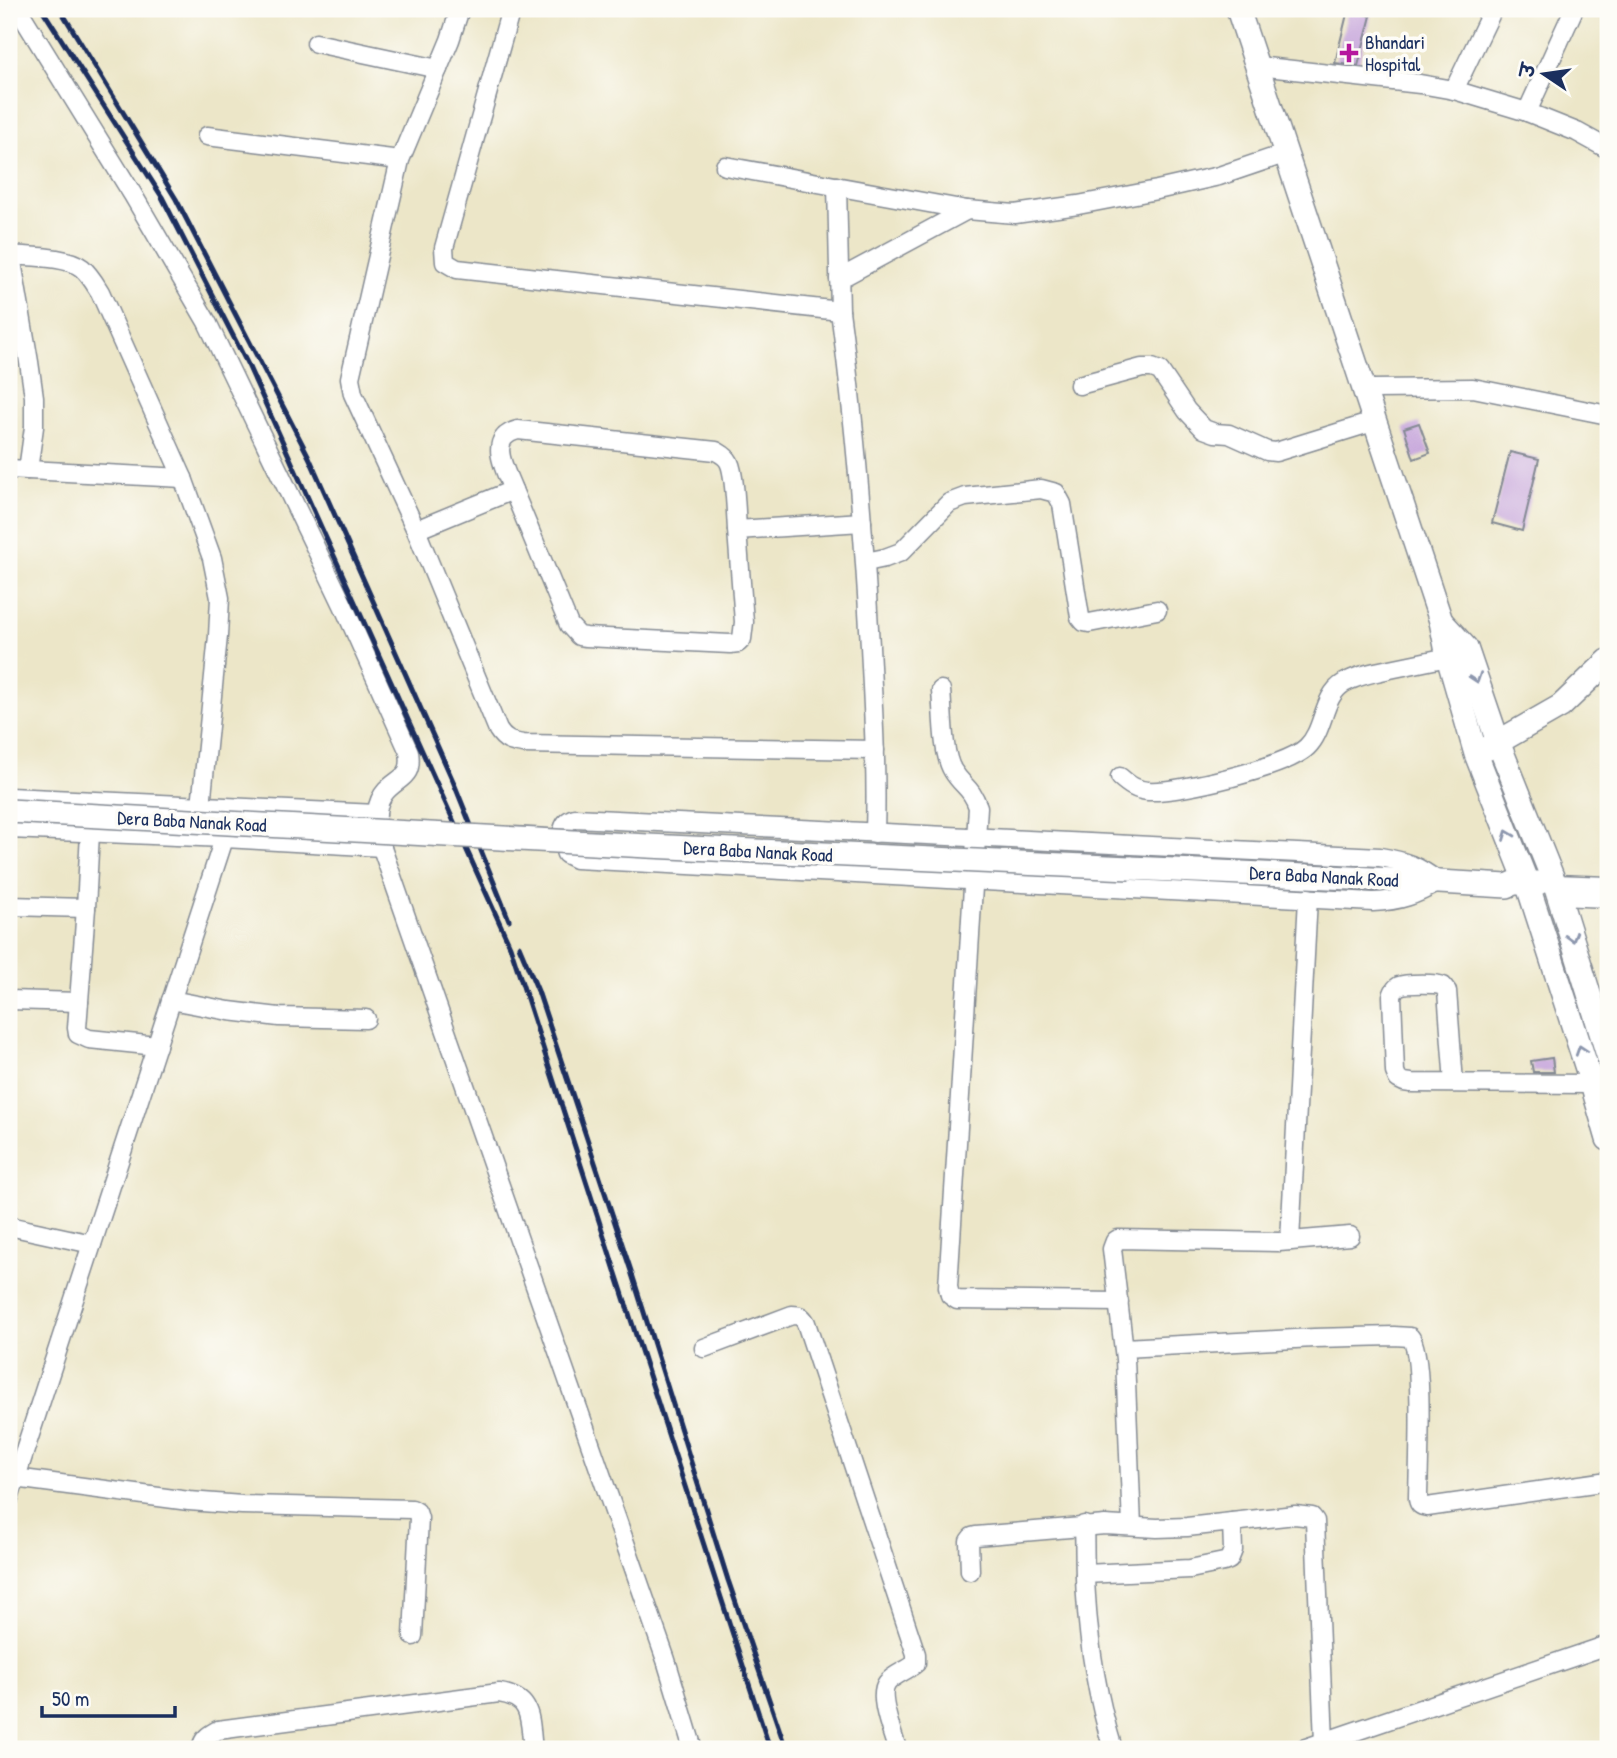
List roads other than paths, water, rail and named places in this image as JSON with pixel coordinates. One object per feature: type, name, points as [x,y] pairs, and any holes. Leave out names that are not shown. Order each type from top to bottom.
[{"type":"main road","points":[[1238,9],[1441,621],[1448,657],[1476,754],[1592,1084],[1608,1139]]},
{"type":"main road","points":[[1441,621],[1466,648],[1498,742],[1557,890],[1608,1055]]},
{"type":"main road","points":[[1476,754],[1561,706],[1608,662]]},
{"type":"main road","name":"Dera Baba Nanak Road","points":[[9,811],[703,849],[1439,882],[1557,890]]},
{"type":"street","points":[[18,9],[134,195],[207,322],[343,605],[409,752],[411,763],[407,774],[386,791],[380,800],[377,834],[666,1660],[694,1749]]},
{"type":"street","points":[[460,9],[450,40],[400,160],[350,378],[353,394],[416,530],[498,730],[503,738],[523,744],[875,750]]},
{"type":"street","points":[[511,9],[443,248],[445,262],[457,269],[840,310]]},
{"type":"street","points":[[1454,90],[1493,9]]},
{"type":"street","points":[[1527,112],[1574,9]]},
{"type":"street","points":[[316,43],[438,69]]},
{"type":"street","points":[[1258,66],[1454,90],[1527,112],[1577,132],[1608,149]]},
{"type":"street","points":[[207,136],[400,160]]},
{"type":"street","points":[[725,166],[967,210],[1016,214],[1078,205],[1219,176],[1287,153]]},
{"type":"street","points":[[836,186],[840,310],[866,562],[877,783],[875,833]]},
{"type":"street","points":[[839,279],[967,210]]},
{"type":"street","points":[[28,470],[34,427],[34,397],[10,255],[63,260],[81,267],[91,278],[100,292],[183,478],[212,558],[220,598],[201,806]]},
{"type":"street","points":[[1079,386],[1142,368],[1152,368],[1160,371],[1187,411],[1204,429],[1229,434],[1267,451],[1276,452],[1376,421]]},
{"type":"street","points":[[1373,389],[1473,388],[1608,415]]},
{"type":"street","points":[[518,430],[716,451],[723,454],[729,462],[732,473],[737,530],[744,622],[742,639],[738,643],[579,636],[569,625],[513,490],[501,457],[502,438],[509,432],[518,430]]},
{"type":"street","points":[[9,469],[183,478]]},
{"type":"street","points":[[866,562],[901,552],[949,503],[965,497],[1041,489],[1056,493],[1062,504],[1080,617],[1084,622],[1157,610]]},
{"type":"street","points":[[416,530],[513,490]]},
{"type":"street","points":[[737,530],[862,522]]},
{"type":"street","points":[[1120,777],[1139,790],[1188,788],[1273,764],[1305,749],[1315,737],[1332,696],[1342,684],[1366,674],[1448,657]]},
{"type":"street","points":[[941,690],[947,758],[953,771],[973,793],[978,807],[948,1287],[950,1295],[957,1300],[968,1301],[1119,1302]]},
{"type":"street","points":[[9,797],[377,814]]},
{"type":"street","points":[[9,1499],[234,808]]},
{"type":"street","points":[[575,818],[875,833],[1380,857],[1412,864],[1439,882],[1418,894],[1392,901],[1373,902],[576,859],[566,854],[563,829],[565,823],[575,818]]},
{"type":"street","points":[[9,830],[382,847]]},
{"type":"street","points":[[90,833],[78,1034],[89,1040],[157,1046]]},
{"type":"street","points":[[1557,890],[1608,886]]},
{"type":"street","points":[[1557,890],[1608,898]]},
{"type":"street","points":[[1290,1241],[1308,898]]},
{"type":"street","points":[[9,906],[86,908]]},
{"type":"street","points":[[1454,1083],[1447,991],[1435,984],[1399,986],[1392,996],[1395,1072],[1398,1079],[1411,1083],[1592,1084]]},
{"type":"street","points":[[9,1000],[79,1002]]},
{"type":"street","points":[[171,1000],[279,1017],[366,1019]]},
{"type":"street","points":[[9,1226],[92,1244]]},
{"type":"street","points":[[1132,1526],[1124,1349],[1112,1249],[1115,1241],[1290,1241],[1350,1236]]},
{"type":"street","points":[[704,1348],[792,1315],[803,1317],[806,1322],[916,1654],[915,1663],[888,1682],[884,1689],[883,1698],[897,1749]]},
{"type":"street","points":[[1124,1349],[1314,1338],[1410,1337],[1415,1342],[1420,1397],[1418,1499],[1422,1507],[1608,1481]]},
{"type":"street","points":[[15,1478],[189,1501],[412,1508],[419,1518],[413,1636]]},
{"type":"street","points":[[970,1570],[969,1545],[972,1537],[1084,1525],[1187,1527],[1295,1515],[1312,1517],[1315,1521],[1324,1742]]},
{"type":"street","points":[[1085,1574],[1190,1569],[1224,1562],[1229,1560],[1233,1550],[1232,1522]]},
{"type":"street","points":[[1084,1525],[1090,1643],[1099,1697],[1113,1749]]},
{"type":"street","points":[[1303,1749],[1608,1645]]},
{"type":"street","points":[[201,1749],[207,1736],[218,1730],[499,1693],[512,1695],[521,1701],[527,1712],[533,1749]]},
{"type":"railway","points":[[42,9],[162,197],[248,365],[510,946],[770,1749]]},
{"type":"railway","points":[[60,9],[176,199],[309,457],[453,781],[509,920]]},
{"type":"railway","points":[[519,946],[538,991],[631,1271],[728,1580],[786,1749]]},
{"type":"place","name":"Bhandari Hospital","points":[[1349,53]]}]
